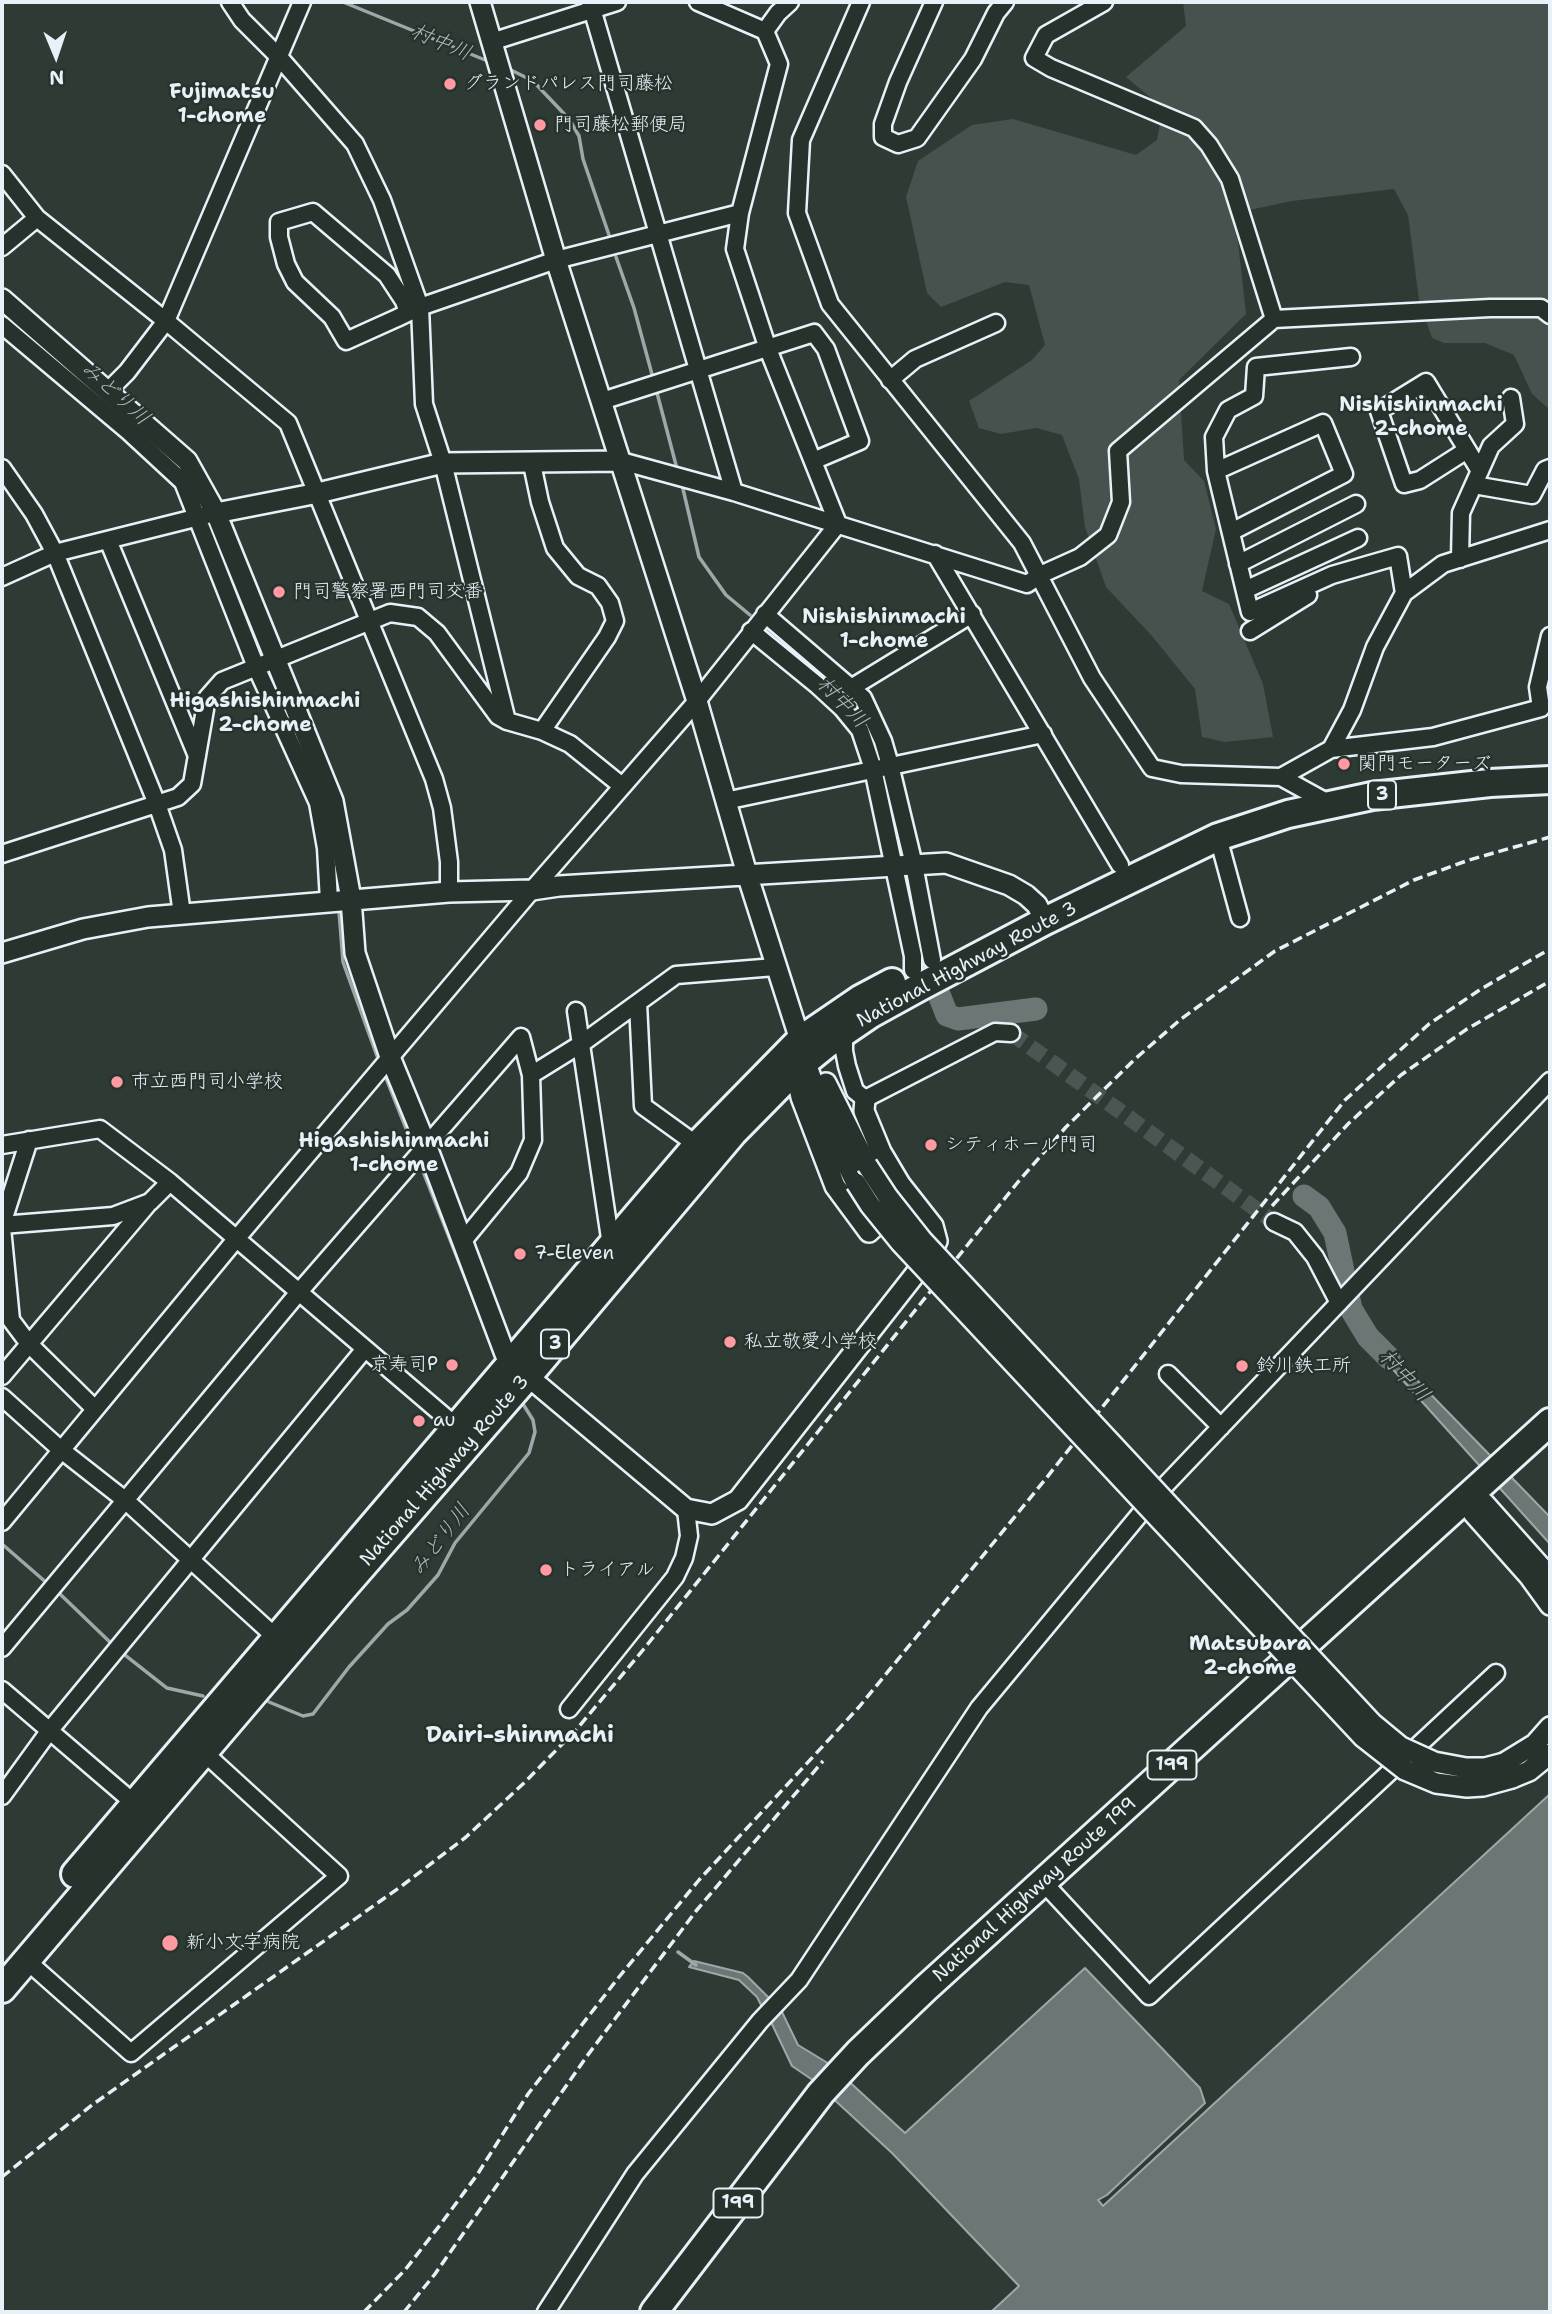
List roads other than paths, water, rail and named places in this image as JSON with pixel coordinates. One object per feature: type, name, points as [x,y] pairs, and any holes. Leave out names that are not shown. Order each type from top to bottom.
[{"type":"highway","name":"National Highway Route 3","points":[[7,1976],[142,1810],[520,1369],[733,1133],[860,999],[922,965],[1041,913],[1218,837],[1288,814],[1372,796],[1550,780]]},
{"type":"highway","name":"National Highway Route 3","points":[[284,1644],[457,1427],[520,1369],[611,1245],[697,1145],[803,1057],[1120,865],[1178,843],[1218,837]]},
{"type":"highway","name":"National Highway Route 199","points":[[654,2312],[827,2099],[865,2058],[946,1992],[1049,1888],[1115,1836],[1259,1705],[1360,1618],[1516,1462],[1550,1422]]},
{"type":"highway","name":"National Highway Route 199","points":[[1516,1462],[1550,1442]]},
{"type":"highway","name":"National Highway Route 199","points":[[674,2312],[827,2099]]},
{"type":"street","points":[[230,2],[242,20],[279,57],[355,144],[382,200],[414,310],[424,404],[443,463],[492,651],[507,721]]},
{"type":"street","points":[[107,392],[127,372],[166,321],[302,2]]},
{"type":"street","points":[[480,2],[556,260],[697,701],[803,1057],[834,1139],[856,1183],[900,1242],[1363,1737],[1393,1763],[1436,1783],[1475,1786],[1508,1770],[1550,1727]]},
{"type":"street","points":[[496,57],[591,6],[617,2]]},
{"type":"street","points":[[698,2],[765,32],[779,64],[740,214],[734,249],[768,349],[838,524]]},
{"type":"street","points":[[765,32],[778,13],[790,2]]},
{"type":"street","points":[[860,2],[801,140],[797,213],[830,304],[1022,544],[1092,678],[1152,768],[1181,774],[1281,777],[1330,804]]},
{"type":"street","points":[[934,2],[898,82],[883,124],[883,137],[898,144],[917,138],[973,59],[996,13],[1005,2]]},
{"type":"street","points":[[1104,2],[1046,35],[1034,58],[1051,68],[1195,128],[1230,179],[1275,319]]},
{"type":"street","points":[[591,6],[734,492]]},
{"type":"street","points":[[2,174],[37,218],[288,423],[434,779],[442,808],[449,862],[449,892]]},
{"type":"street","points":[[414,310],[404,301],[387,275],[313,212],[279,222],[279,237],[286,264],[295,282],[332,317],[346,341],[414,310],[556,260],[740,214]]},
{"type":"street","points":[[2,247],[37,218]]},
{"type":"street","points":[[2,299],[187,461],[256,667],[318,803],[326,848],[329,901]]},
{"type":"street","points":[[2,577],[55,553],[207,515],[318,493],[443,463],[532,464],[587,460],[621,461],[734,492],[1027,584],[1040,575],[1080,557],[1108,536],[1121,502],[1118,451],[1275,319],[1490,308],[1541,308],[1550,315]]},
{"type":"street","points":[[890,380],[915,359],[996,323]]},
{"type":"street","points":[[2,325],[129,432],[183,482],[207,515],[276,660],[332,801],[351,899],[355,953],[390,1058],[505,1354],[686,1509],[712,1514],[738,1500],[931,1254],[937,1241],[936,1233],[925,1214],[908,1195],[881,1152],[864,1111],[865,1099]]},
{"type":"street","points":[[602,401],[814,333],[825,349],[860,441],[813,461]]},
{"type":"street","points":[[1351,357],[1256,367],[1254,396],[1228,410],[1214,437],[1216,471],[1250,612],[1332,575],[1398,556],[1404,593]]},
{"type":"street","points":[[1467,450],[1420,480],[1404,484],[1379,411],[1426,382],[1477,478],[1532,495],[1545,470],[1550,468]]},
{"type":"street","points":[[1460,559],[1461,513],[1491,446],[1515,424],[1511,398]]},
{"type":"street","points":[[1216,471],[1323,423],[1344,474],[1231,532]]},
{"type":"street","points":[[532,464],[540,502],[555,548],[578,576],[598,586],[610,603],[615,621],[607,637],[542,731]]},
{"type":"street","points":[[2,468],[34,514],[55,553],[157,804],[173,850],[182,914]]},
{"type":"street","points":[[1238,564],[1356,503]]},
{"type":"street","points":[[2,1522],[237,1238],[532,890],[697,701],[838,524]]},
{"type":"street","points":[[1331,749],[1352,710],[1375,647],[1404,593],[1443,564],[1550,530]]},
{"type":"street","points":[[1245,590],[1358,538]]},
{"type":"street","points":[[108,540],[198,758]]},
{"type":"street","points":[[935,554],[1120,865]]},
{"type":"street","points":[[1250,631],[1349,570]]},
{"type":"street","points":[[2,854],[178,797],[192,783],[206,698],[222,681],[390,613],[418,617],[437,634],[498,716],[570,744],[622,786]]},
{"type":"street","points":[[765,614],[863,698],[883,741],[914,865],[922,965]]},
{"type":"street","points":[[851,688],[972,614]]},
{"type":"street","points":[[751,631],[842,708],[860,730],[873,769],[913,956],[922,965]]},
{"type":"street","points":[[1281,777],[1331,749],[1433,737],[1541,708],[1538,687],[1550,636]]},
{"type":"street","points":[[725,801],[1044,734]]},
{"type":"street","points":[[1218,837],[1240,918]]},
{"type":"street","points":[[2,954],[83,929],[148,917],[449,892],[532,890],[559,886],[946,863],[1009,885],[1026,895],[1041,913]]},
{"type":"street","points":[[531,1075],[581,1044],[676,975],[775,967]]},
{"type":"street","points":[[638,1003],[643,1106],[697,1145]]},
{"type":"street","points":[[576,1011],[611,1245]]},
{"type":"street","points":[[844,1032],[847,1066],[855,1091],[865,1099]]},
{"type":"street","points":[[865,1099],[995,1032],[1011,1034]]},
{"type":"street","points":[[2,1648],[299,1292],[521,1037],[531,1075],[533,1140],[519,1173],[463,1241]]},
{"type":"street","points":[[803,1057],[867,1165],[904,1219],[1379,1730],[1401,1747],[1434,1762],[1466,1768],[1529,1771],[1550,1754]]},
{"type":"street","points":[[803,1057],[813,1131],[835,1186],[869,1232],[908,1195]]},
{"type":"street","points":[[546,2312],[635,2174],[760,2021],[799,1980],[979,1708],[1155,1496],[1550,1081]]},
{"type":"street","points":[[2,1145],[100,1129],[170,1182],[457,1427]]},
{"type":"street","points":[[29,1140],[2,1225],[10,1320],[29,1344],[94,1408]]},
{"type":"street","points":[[2,1376],[170,1182]]},
{"type":"street","points":[[2,1225],[113,1216],[150,1202]]},
{"type":"street","points":[[1274,1222],[1295,1231],[1315,1257],[1339,1303]]},
{"type":"street","points":[[2,1797],[50,1730],[364,1350]]},
{"type":"street","points":[[1168,1374],[1221,1427]]},
{"type":"street","points":[[2,1398],[60,1449],[125,1500],[284,1644]]},
{"type":"street","points":[[1481,1496],[1550,1577]]},
{"type":"street","points":[[1481,1496],[1529,1576],[1550,1605]]},
{"type":"street","points":[[569,1709],[675,1577],[684,1558],[689,1536],[686,1509]]},
{"type":"street","points":[[1049,1888],[1149,1996],[1496,1673]]},
{"type":"street","points":[[2,1690],[142,1810]]},
{"type":"street","points":[[7,1976],[131,2053],[339,1875],[197,1746]]},
{"type":"water","points":[[1368,1337],[1376,1338],[1550,1517],[1550,1544],[1371,1345]]},
{"type":"water","points":[[1550,1794],[1550,2312],[991,2312],[1019,2286],[892,2153],[814,2081],[792,2066],[771,2022],[760,2017],[761,2005],[757,1997],[739,1980],[689,1967],[694,1961],[743,1973],[781,2010],[798,2045],[831,2065],[905,2133],[1085,1968],[1200,2088],[1205,2103],[1107,2195],[1098,2200],[1103,2206]]},
{"type":"waterway","name":"村中川","points":[[343,2],[490,62]]},
{"type":"waterway","name":"村中川","points":[[507,68],[533,81],[569,119],[579,136],[583,159],[609,235]]},
{"type":"waterway","name":"村中川","points":[[616,257],[634,308],[653,378]]},
{"type":"waterway","name":"みどり川","points":[[67,369],[79,380]]},
{"type":"waterway","name":"村中川","points":[[656,389],[676,465]]},
{"type":"waterway","name":"村中川","points":[[683,489],[699,557],[726,595],[750,615]]},
{"type":"waterway","name":"みどり川","points":[[239,603],[262,655]]},
{"type":"waterway","name":"村中川","points":[[763,626],[843,698]]},
{"type":"waterway","name":"みどり川","points":[[269,674],[280,702]]},
{"type":"waterway","name":"村中川","points":[[848,704],[871,734]]},
{"type":"waterway","name":"みどり川","points":[[336,870],[337,889]]},
{"type":"waterway","name":"みどり川","points":[[339,911],[343,962],[377,1056]]},
{"type":"waterway","name":"村中川","points":[[915,928],[920,949]]},
{"type":"waterway","name":"村中川","points":[[940,997],[947,1015],[958,1019],[1036,1009]]},
{"type":"waterway","name":"みどり川","points":[[386,1078],[415,1151]]},
{"type":"waterway","name":"みどり川","points":[[419,1161],[494,1351]]},
{"type":"waterway","name":"村中川","points":[[1304,1196],[1319,1207],[1335,1233],[1351,1309],[1368,1337],[1389,1358]]},
{"type":"waterway","name":"みどり川","points":[[313,1714],[349,1667],[438,1575],[455,1543],[529,1453],[535,1432],[533,1420],[523,1404]]},
{"type":"waterway","points":[[2,1544],[48,1584]]},
{"type":"waterway","points":[[60,1594],[114,1646]]},
{"type":"waterway","points":[[120,1651],[167,1688],[203,1696]]},
{"type":"waterway","points":[[269,1702],[303,1716],[313,1714]]},
{"type":"waterway","points":[[678,1952],[696,1965]]},
{"type":"tunnel","points":[[1011,1033],[1274,1222]]},
{"type":"railway","points":[[2,2177],[92,2105],[403,1885],[466,1837],[524,1783],[576,1730],[643,1650],[1018,1182],[1066,1127],[1135,1059],[1181,1019],[1275,951],[1414,880],[1469,860],[1550,837]]},
{"type":"railway","points":[[364,2312],[405,2270],[440,2225],[477,2175],[528,2094],[619,1977],[699,1880],[859,1707],[1044,1481],[1345,1100],[1429,1024],[1481,989],[1550,949]]},
{"type":"railway","points":[[1272,1206],[1348,1124],[1401,1075],[1467,1029],[1550,981]]},
{"type":"railway","points":[[404,2312],[435,2274],[587,2056],[696,1911],[823,1761]]},
{"type":"place","name":"グランドパレス門司藤松","points":[[450,84]]},
{"type":"place","name":"門司藤松郵便局","points":[[540,125]]},
{"type":"place","name":"門司警察署西門司交番","points":[[279,592]]},
{"type":"place","name":"関門モーターズ","points":[[1344,764]]},
{"type":"place","name":"市立西門司小学校","points":[[117,1082]]},
{"type":"place","name":"シティホール門司","points":[[931,1145]]},
{"type":"place","name":"7-Eleven","points":[[520,1254]]},
{"type":"place","name":"私立敬愛小学校","points":[[730,1342]]},
{"type":"place","name":"京寿司P","points":[[452,1365]]},
{"type":"place","name":"鈴川鉄工所","points":[[1242,1366]]},
{"type":"place","name":"au","points":[[419,1421]]},
{"type":"place","name":"トライアル","points":[[546,1570]]},
{"type":"place","name":"新小文字病院","points":[[170,1943]]},
{"type":"district","name":"Fujimatsu 1-chome","points":[[222,105]]},
{"type":"district","name":"Nishishinmachi 2-chome","points":[[1421,418]]},
{"type":"district","name":"Nishishinmachi 1-chome","points":[[884,630]]},
{"type":"district","name":"Higashishinmachi 2-chome","points":[[265,714]]},
{"type":"district","name":"Higashishinmachi 1-chome","points":[[394,1154]]},
{"type":"district","name":"Matsubara 2-chome","points":[[1250,1657]]},
{"type":"district","name":"Dairi-shinmachi","points":[[520,1736]]}]
